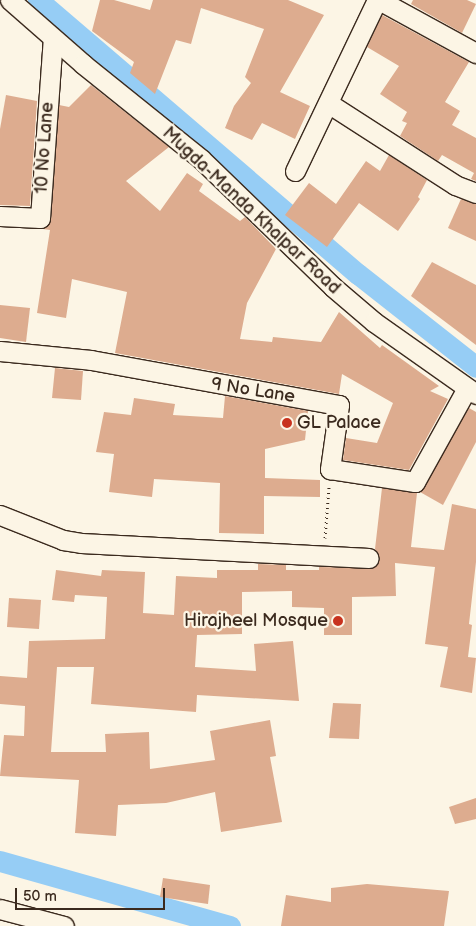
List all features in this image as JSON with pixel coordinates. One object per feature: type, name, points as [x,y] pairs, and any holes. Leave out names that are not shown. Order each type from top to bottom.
[{"type":"street","name":"Mugda-Manda Khalpar Road","points":[[10,0],[53,38],[200,159],[360,310],[472,391]]},
{"type":"street","points":[[295,171],[378,0],[476,53]]},
{"type":"street","name":"10 No Lane","points":[[0,216],[40,218],[53,38]]},
{"type":"street","points":[[328,103],[455,185],[476,194]]},
{"type":"street","name":"9 No Lane","points":[[0,351],[91,360],[339,405],[330,469]]},
{"type":"street","points":[[330,469],[415,482],[472,391]]},
{"type":"street","points":[[0,515],[63,540],[81,543],[323,554],[369,558]]},
{"type":"street","points":[[0,909],[64,926]]},
{"type":"path","points":[[323,554],[330,469]]},
{"type":"building","points":[[100,0],[114,0],[150,10],[153,0],[288,0],[324,15],[280,92],[310,106],[295,139],[262,123],[252,140],[225,128],[234,106],[251,83],[245,77],[264,29],[201,8],[191,44],[176,40],[155,94],[130,73],[134,62],[92,31]]},
{"type":"building","points":[[413,0],[467,0],[476,4],[462,33],[411,4]]},
{"type":"building","points":[[382,15],[469,62],[445,102],[460,111],[452,125],[476,138],[476,181],[471,179],[474,173],[442,155],[438,161],[400,136],[407,123],[402,121],[407,112],[380,94],[399,66],[367,47]]},
{"type":"building","points":[[91,85],[169,147],[126,181],[160,211],[187,173],[203,184],[199,191],[240,221],[245,217],[276,249],[247,303],[240,339],[272,342],[273,337],[321,342],[339,312],[380,348],[382,345],[439,386],[430,391],[448,399],[409,470],[343,460],[346,438],[377,443],[393,403],[342,374],[339,394],[115,353],[127,292],[72,279],[66,318],[37,313],[50,230],[43,229],[51,219],[59,105],[69,107]]},
{"type":"building","points":[[6,95],[37,101],[30,206],[0,205],[0,129]]},
{"type":"building","points":[[389,155],[427,180],[418,197],[420,199],[398,231],[359,203],[327,247],[285,215],[309,183],[336,204],[366,161],[380,171]]},
{"type":"building","points":[[461,199],[476,204],[476,241],[448,228]]},
{"type":"building","points":[[432,262],[476,285],[476,345],[411,296]]},
{"type":"building","points":[[0,305],[30,308],[26,342],[0,338]]},
{"type":"building","points":[[55,368],[83,371],[81,400],[52,398]]},
{"type":"building","points":[[225,396],[308,411],[305,440],[265,449],[265,478],[320,480],[320,497],[264,496],[264,534],[219,533],[220,483],[154,479],[152,497],[109,492],[114,454],[96,452],[104,412],[131,415],[134,398],[175,404],[173,415],[223,418]]},
{"type":"building","points":[[469,408],[476,412],[476,442],[443,505],[420,492]]},
{"type":"building","points":[[382,488],[417,493],[411,547],[444,550],[452,504],[476,509],[476,562],[469,624],[472,625],[468,657],[476,658],[472,693],[440,687],[448,647],[425,644],[435,567],[395,563],[396,596],[352,597],[352,635],[324,635],[324,608],[292,607],[292,591],[242,592],[242,634],[197,635],[195,667],[256,671],[254,644],[293,641],[299,701],[197,695],[196,712],[91,704],[94,667],[57,667],[51,752],[106,752],[105,734],[149,732],[150,769],[215,760],[210,731],[270,720],[276,756],[270,757],[282,822],[221,832],[215,792],[166,803],[118,805],[116,836],[75,833],[79,780],[0,776],[4,735],[24,736],[25,706],[0,704],[0,676],[27,678],[29,641],[105,639],[107,597],[75,595],[74,602],[52,600],[56,570],[101,576],[102,570],[145,572],[143,613],[174,615],[176,576],[217,578],[217,570],[258,570],[258,564],[286,565],[286,570],[319,570],[319,567],[374,568],[380,559],[375,549]]},
{"type":"building","points":[[9,598],[41,600],[39,629],[7,627]]},
{"type":"building","points":[[333,703],[361,704],[359,739],[329,738]]},
{"type":"building","points":[[476,798],[476,819],[455,824],[449,807]]},
{"type":"building","points":[[163,878],[210,885],[208,904],[160,897]]},
{"type":"building","points":[[367,884],[449,891],[444,926],[281,926],[286,895],[331,902],[331,888]]},
{"type":"waterway","points":[[38,0],[358,274],[476,367]]},
{"type":"waterway","points":[[0,861],[230,926]]},
{"type":"place","name":"GL Palace","points":[[287,423]]},
{"type":"place","name":"Hirajheel Mosque","points":[[338,621]]}]
